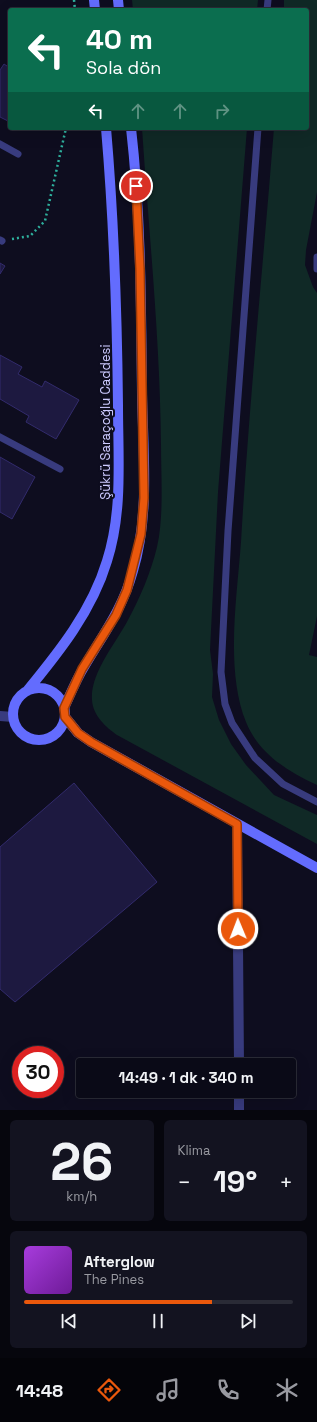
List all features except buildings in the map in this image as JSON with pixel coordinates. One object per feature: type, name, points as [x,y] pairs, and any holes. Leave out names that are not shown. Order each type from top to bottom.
[{"type":"street","name":"Şükrü Saraçoğlu Caddesi","points":[[13,717],[15,703],[19,697],[27,691],[62,649],[84,612],[97,588],[107,562],[116,527],[118,484],[118,324],[115,241],[106,130]]},
{"type":"street","points":[[0,716],[13,717],[14,724],[23,735],[36,740],[50,738],[56,734],[60,728],[64,712],[82,669],[116,615],[133,570],[141,534],[144,498],[140,244],[131,130]]},
{"type":"street","points":[[27,691],[37,688],[51,692],[61,701],[64,712],[78,733],[91,742],[317,868]]},
{"type":"street","points":[[237,824],[239,1058]]},
{"type":"street","points":[[239,1098],[239,1110]]},
{"type":"lane","points":[[258,130],[228,531],[221,672],[223,692],[232,723],[255,758],[283,784],[317,802]]},
{"type":"lane","points":[[0,144],[18,154]]},
{"type":"lane","points":[[317,257],[317,269]]},
{"type":"lane","points":[[0,436],[60,469]]},
{"type":"path","points":[[1,240],[30,236],[45,221],[66,130]]},
{"type":"green space","points":[[132,0],[258,0],[257,8],[133,8]]},
{"type":"green space","points":[[284,0],[317,0],[317,192],[306,250],[305,265],[313,287],[317,293],[317,616],[309,655],[317,657],[317,785],[295,774],[275,760],[258,743],[246,722],[240,702],[234,657],[235,609],[274,130],[309,130],[309,8],[284,8]]},
{"type":"green space","points":[[142,130],[247,130],[218,492],[210,650],[213,674],[212,697],[219,720],[231,744],[246,765],[274,795],[317,815],[317,844],[117,735],[97,716],[93,706],[92,690],[95,679],[105,658],[123,629],[145,585],[157,547],[161,523],[162,483],[159,366]]},
{"type":"route","points":[[136,186],[140,269],[144,498],[141,534],[138,551],[127,590],[116,615],[82,669],[64,708],[65,717],[78,733],[91,742],[237,824],[238,929]]}]
